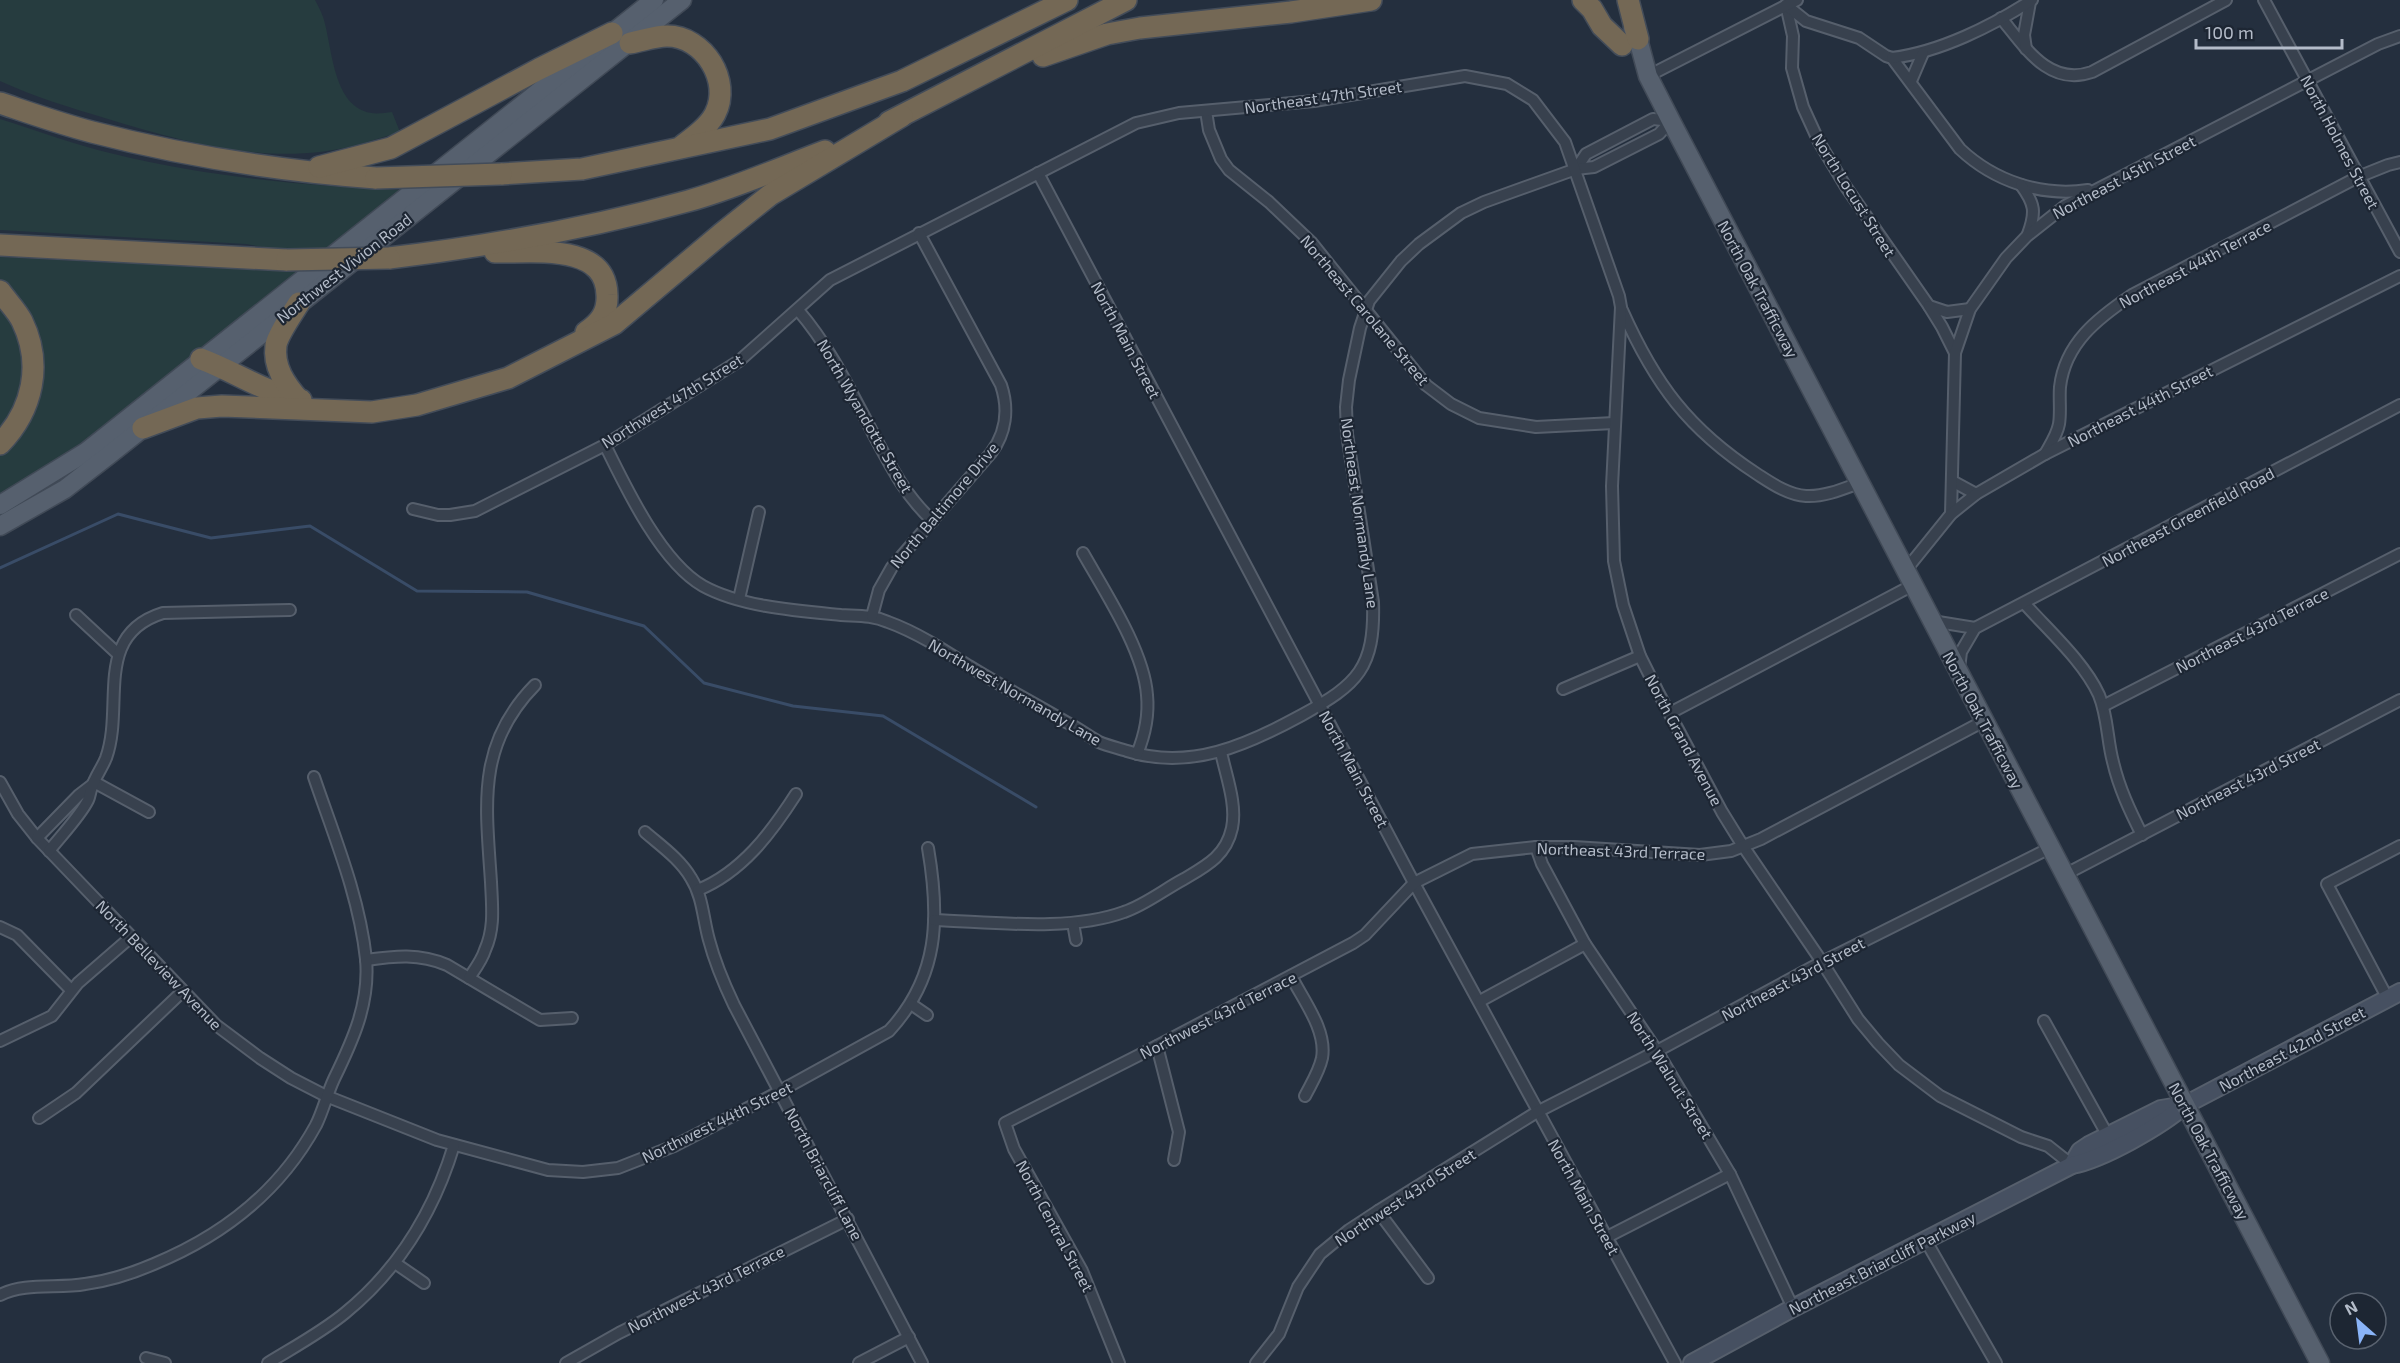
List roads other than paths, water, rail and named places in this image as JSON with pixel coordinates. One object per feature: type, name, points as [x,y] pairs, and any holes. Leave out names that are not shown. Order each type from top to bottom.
[{"type":"highway","points":[[0,103],[92,132],[211,158],[295,172],[376,178],[582,169],[770,129],[902,81],[1067,0]]},
{"type":"highway","points":[[0,245],[287,260],[389,258],[450,251],[579,229],[691,201],[846,144],[1126,0]]},
{"type":"highway","points":[[999,67],[1027,61],[1107,34],[1129,30],[1191,21],[1301,11],[1371,0]]},
{"type":"highway","points":[[1583,0],[1602,26],[1630,42]]},
{"type":"highway","points":[[1628,0],[1630,42]]},
{"type":"highway","points":[[295,172],[337,164],[391,148],[539,69],[621,38],[667,36],[683,39],[706,54],[714,66],[719,80],[720,96],[716,113],[705,128],[678,150]]},
{"type":"highway","points":[[143,428],[197,408],[372,412],[417,405],[508,378],[614,324],[770,195],[902,116]]},
{"type":"highway","points":[[210,363],[270,392],[298,400],[327,404],[377,403],[426,396],[478,381],[537,357],[588,331],[597,324],[608,308],[607,288],[603,275],[591,263],[574,254],[450,251]]},
{"type":"highway","points":[[0,291],[21,319],[32,346],[34,374],[28,403],[12,432],[0,444]]},
{"type":"highway","points":[[298,400],[282,381],[277,363],[276,343],[299,303]]},
{"type":"main road","name":"Northwest Vivion Road","points":[[0,505],[33,487],[86,452],[210,363],[299,303],[621,38],[654,0]]},
{"type":"main road","name":"Northwest Vivion Road","points":[[0,526],[65,489],[143,428],[210,363],[621,38],[682,0]]},
{"type":"main road","name":"North Oak Trafficway","points":[[1598,0],[1630,42],[1648,76],[2185,1105],[2314,1361]]},
{"type":"main road","name":"North Oak Trafficway","points":[[1618,0],[1630,42]]},
{"type":"main road","name":"Northeast 42nd Street","points":[[2185,1105],[2394,996]]},
{"type":"main road","name":"Northeast Briarcliff Parkway","points":[[2072,1165],[2080,1151],[2108,1136],[2161,1109],[2185,1105]]},
{"type":"main road","name":"Northeast Briarcliff Parkway","points":[[1692,1363],[1793,1308],[2072,1165],[2087,1162],[2168,1120],[2185,1105]]},
{"type":"street","points":[[1648,76],[1797,0]]},
{"type":"street","points":[[2001,18],[2041,64],[2052,72],[2072,76],[2085,74],[2226,0]]},
{"type":"street","name":"North Holmes Street","points":[[2264,0],[2400,252]]},
{"type":"street","points":[[1786,5],[1806,21],[1859,38],[1892,58],[1923,53],[2001,18],[2031,1]]},
{"type":"street","points":[[2026,49],[2024,35],[2031,1]]},
{"type":"street","name":"North Locust Street","points":[[1786,5],[1792,30],[1792,68],[1803,107],[1819,142],[1846,188],[1929,306],[1955,353]]},
{"type":"street","points":[[1792,30],[1806,21]]},
{"type":"street","name":"Northeast 45th Street","points":[[1951,514],[1955,353],[1970,309],[2006,258],[2027,236],[2055,213],[2097,188],[2378,44],[2400,36]]},
{"type":"street","points":[[1911,81],[1923,53]]},
{"type":"street","points":[[1892,58],[1960,149],[1990,172],[2020,185],[2074,192],[2097,188]]},
{"type":"street","name":"Northeast 47th Street","points":[[1038,173],[1136,123],[1171,114],[1314,101],[1465,76],[1507,84],[1533,100],[1565,142],[1576,170]]},
{"type":"street","name":"Northeast Carolane Street","points":[[1206,111],[1209,130],[1221,159],[1229,170],[1295,225],[1426,385],[1451,404],[1473,416],[1536,427],[1614,423]]},
{"type":"street","name":"Northeast Normandy Lane","points":[[1576,170],[1586,154],[1653,119],[1671,121]]},
{"type":"street","name":"Northeast Normandy Lane","points":[[1321,705],[1334,698],[1355,678],[1369,654],[1374,627],[1373,602],[1347,434],[1346,407],[1360,328],[1371,299],[1401,261],[1419,244],[1461,213],[1484,202],[1576,170],[1594,167],[1659,134],[1671,121]]},
{"type":"street","name":"Northeast 44th Terrace","points":[[2045,454],[2059,425],[2061,385],[2066,363],[2074,346],[2105,314],[2132,296],[2358,177],[2400,162]]},
{"type":"street","name":"North Grand Avenue","points":[[1576,170],[1621,307],[1612,486],[1614,561],[1623,605],[1640,656],[1722,812],[1864,1028],[1899,1065],[1940,1096],[2022,1137],[2048,1146],[2072,1165]]},
{"type":"street","name":"Northwest 47th Street","points":[[413,509],[438,515],[474,511],[604,445],[739,361],[816,290],[830,280],[1038,173]]},
{"type":"street","name":"North Main Street","points":[[1038,173],[1414,883],[1480,1001],[1537,1112],[1674,1363]]},
{"type":"street","points":[[2020,185],[2030,198],[2035,215],[2027,236]]},
{"type":"street","name":"North Baltimore Drive","points":[[872,616],[885,578],[996,447],[1002,435],[1006,413],[1004,392],[998,378],[920,233]]},
{"type":"street","name":"Northeast 44th Street","points":[[1670,713],[1909,578],[1951,514],[1976,494],[2045,454],[2400,276]]},
{"type":"street","points":[[1356,301],[1364,302],[1371,299]]},
{"type":"street","points":[[1929,306],[1947,312],[1970,309]]},
{"type":"street","points":[[1621,307],[1635,340],[1651,368],[1684,415],[1719,447],[1788,492],[1808,496],[1829,494],[1859,483]]},
{"type":"street","name":"North Wyandotte Street","points":[[798,309],[831,353],[891,468],[918,506],[933,521]]},
{"type":"street","points":[[1360,328],[1368,325],[1377,326]]},
{"type":"street","points":[[1619,343],[1635,340]]},
{"type":"street","name":"Northeast Greenfield Road","points":[[1975,628],[2400,405]]},
{"type":"street","points":[[2059,425],[2076,439]]},
{"type":"street","name":"Northwest Normandy Lane","points":[[604,445],[666,554],[704,586],[739,599],[781,608],[872,616],[890,622],[948,653],[1101,743],[1137,754],[1170,759],[1221,752],[1260,738],[1321,705]]},
{"type":"street","points":[[1952,481],[1976,494]]},
{"type":"street","points":[[739,599],[759,512]]},
{"type":"street","points":[[1083,553],[1138,659],[1146,685],[1148,697],[1145,725],[1137,754]]},
{"type":"street","name":"Northeast 43rd Terrace","points":[[2103,706],[2400,554]]},
{"type":"street","points":[[2024,603],[2086,674],[2103,706],[2113,763],[2120,787],[2142,835]]},
{"type":"street","points":[[49,851],[88,800],[93,784],[106,759],[113,732],[114,674],[118,654],[132,631],[149,617],[163,613],[290,610]]},
{"type":"street","points":[[76,615],[118,654]]},
{"type":"street","points":[[1932,621],[1975,628],[1961,652],[1958,672]]},
{"type":"street","points":[[1563,689],[1640,656]]},
{"type":"street","points":[[469,978],[485,951],[492,919],[487,784],[489,768],[503,725],[520,701],[535,686]]},
{"type":"street","name":"Northeast 43rd Street","points":[[2064,875],[2400,700]]},
{"type":"street","name":"Northeast 43rd Terrace","points":[[1414,883],[1472,854],[1536,847],[1715,854],[1761,840],[1984,721]]},
{"type":"street","points":[[934,920],[1073,922],[1126,911],[1218,857],[1231,832],[1234,811],[1221,752]]},
{"type":"street","points":[[4,1293],[85,1284],[119,1276],[162,1260],[209,1237],[247,1210],[279,1178],[317,1123],[326,1096],[357,1032],[366,992],[366,960],[356,897],[314,777]]},
{"type":"street","name":"North Belleview Avenue","points":[[0,782],[5,803],[131,937],[230,1037],[291,1078],[326,1096],[454,1145]]},
{"type":"street","points":[[93,784],[149,812]]},
{"type":"street","points":[[37,838],[93,784]]},
{"type":"street","points":[[698,890],[720,879],[740,864],[772,831],[796,795]]},
{"type":"street","name":"North Briarcliff Lane","points":[[645,832],[683,866],[698,890],[708,938],[724,983],[922,1363]]},
{"type":"street","points":[[2394,996],[2327,884],[2400,846]]},
{"type":"street","name":"North Walnut Street","points":[[1536,847],[1542,864],[1586,944],[1657,1051],[1730,1174],[1793,1308]]},
{"type":"street","name":"Northwest 44th Street","points":[[454,1145],[548,1170],[583,1172],[618,1168],[683,1142],[889,1031],[920,989],[929,962],[934,920],[932,867],[928,848]]},
{"type":"street","name":"Northeast 43rd Street","points":[[1537,1112],[1657,1051],[1822,962],[2050,848]]},
{"type":"street","name":"Northwest 43rd Terrace","points":[[1005,1123],[1157,1047],[1365,935],[1414,883]]},
{"type":"street","points":[[1073,922],[1076,940]]},
{"type":"street","points":[[0,927],[17,935],[71,990]]},
{"type":"street","points":[[0,1041],[52,1016],[71,990],[131,937]]},
{"type":"street","points":[[1480,1001],[1586,944]]},
{"type":"street","points":[[366,960],[418,956],[440,962],[540,1020],[572,1018]]},
{"type":"street","points":[[1292,976],[1321,1038],[1322,1057],[1305,1096]]},
{"type":"street","points":[[39,1118],[76,1093],[183,991]]},
{"type":"street","points":[[911,1004],[927,1015]]},
{"type":"street","points":[[2044,1021],[2108,1136]]},
{"type":"street","points":[[1157,1047],[1179,1132],[1174,1160]]},
{"type":"street","name":"Northwest 43rd Street","points":[[1256,1363],[1279,1334],[1298,1287],[1320,1254],[1349,1230],[1378,1211],[1537,1112]]},
{"type":"street","name":"North Central Street","points":[[1005,1123],[1014,1149],[1082,1271],[1119,1363]]},
{"type":"street","points":[[268,1363],[344,1314],[377,1284],[395,1263],[428,1211],[454,1145]]},
{"type":"street","points":[[1607,1237],[1730,1174]]},
{"type":"street","points":[[1378,1211],[1428,1278]]},
{"type":"street","name":"Northwest 43rd Terrace","points":[[566,1363],[618,1333],[848,1219]]},
{"type":"street","points":[[1926,1240],[1996,1363]]},
{"type":"street","points":[[395,1263],[424,1283]]},
{"type":"street","points":[[859,1363],[909,1337]]},
{"type":"street","points":[[146,1358],[165,1363]]},
{"type":"waterway","points":[[0,568],[118,514],[211,538],[310,526],[417,591],[527,592],[644,626],[704,683],[793,706],[883,716],[1036,807]]}]
